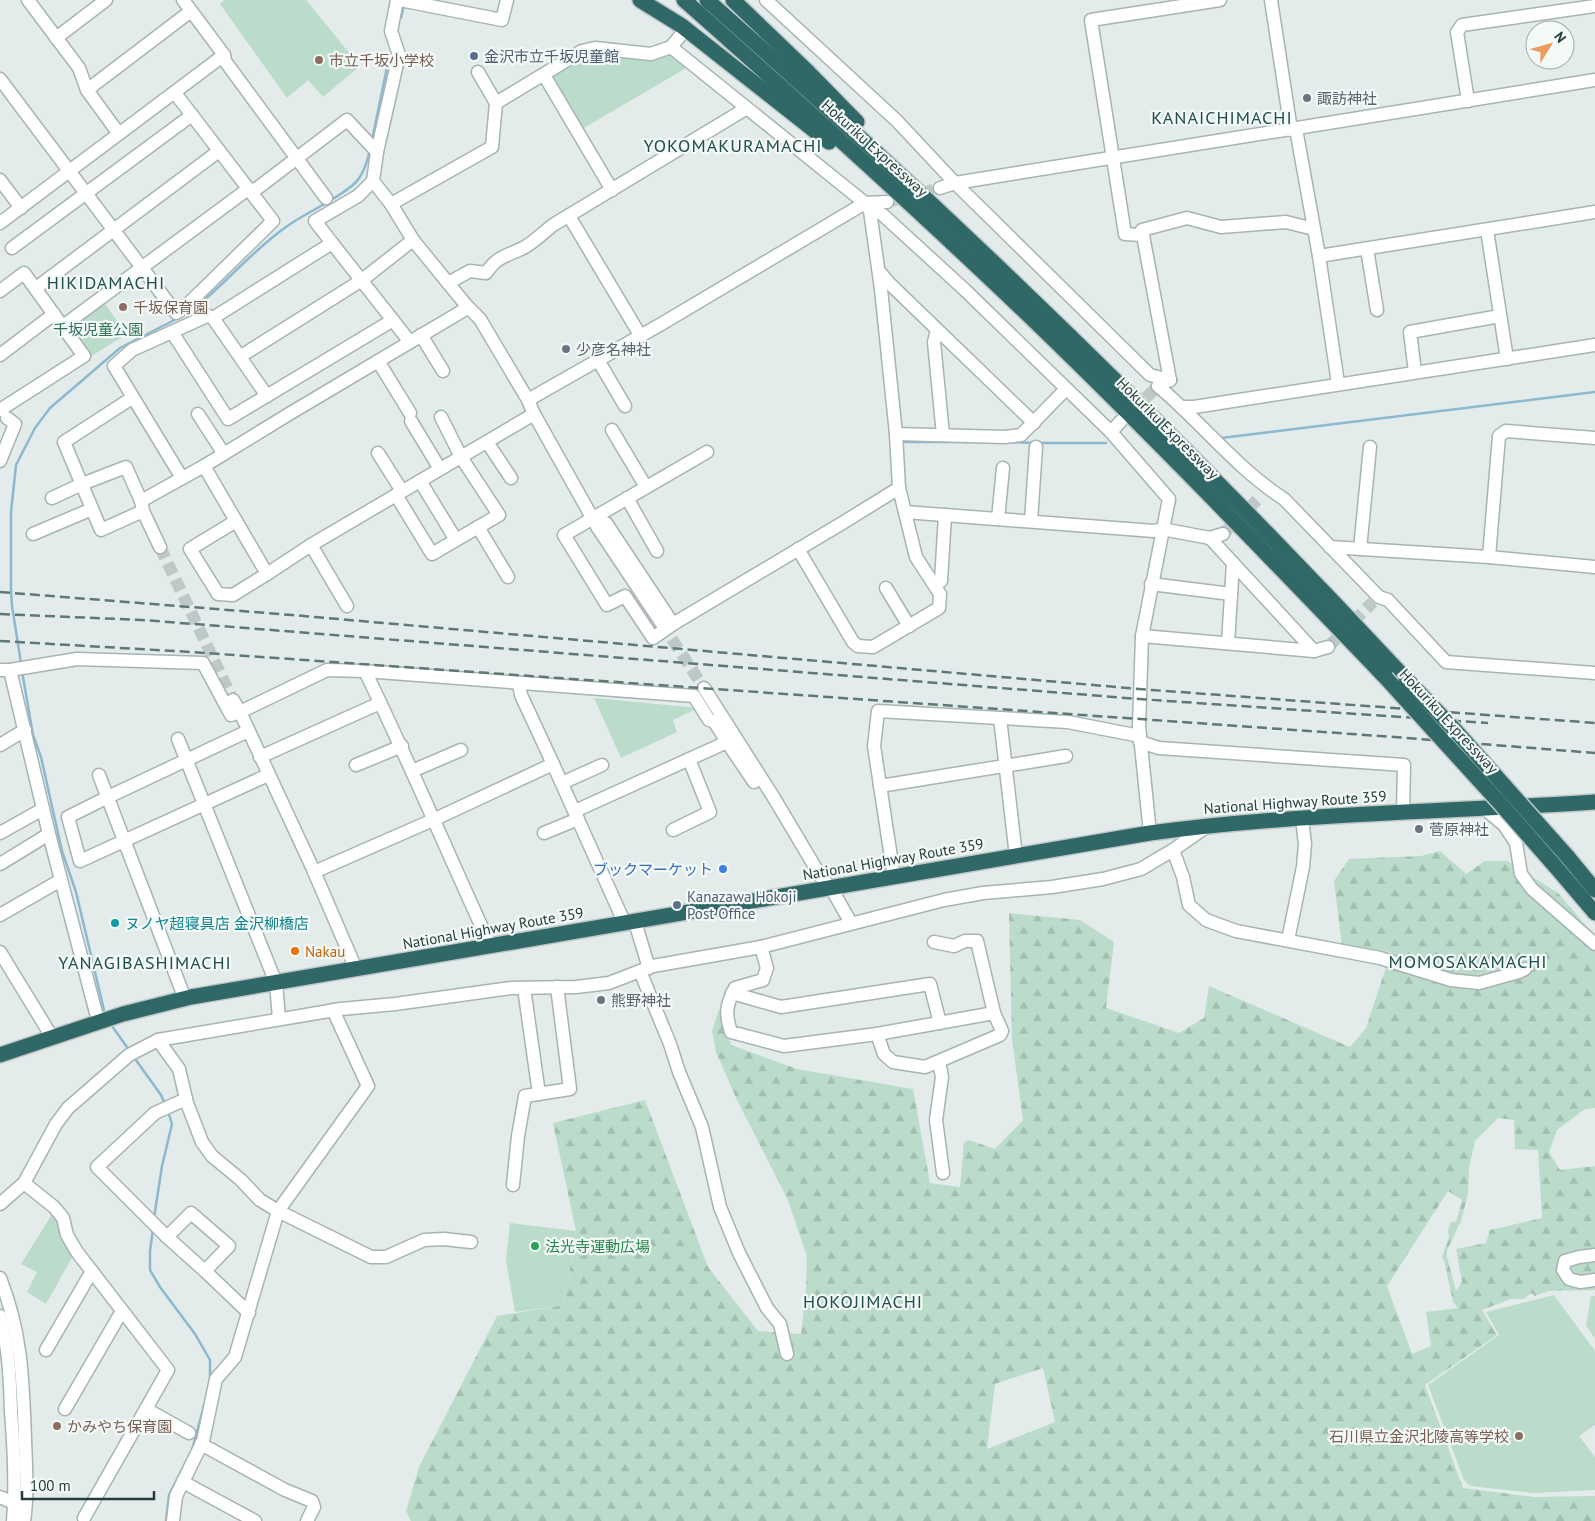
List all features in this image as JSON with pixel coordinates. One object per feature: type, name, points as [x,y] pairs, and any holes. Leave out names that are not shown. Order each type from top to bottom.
[{"type":"highway","points":[[640,0],[682,26],[941,232]]},
{"type":"highway","name":"Hokuriku Expressway","points":[[684,0],[941,232],[1143,428],[1561,861],[1595,890]]},
{"type":"highway","name":"Hokuriku Expressway","points":[[707,0],[878,153],[1031,297],[1230,493],[1466,743],[1561,861],[1595,913]]},
{"type":"highway","points":[[733,0],[1003,266],[1031,297]]},
{"type":"highway","name":"National Highway Route 359","points":[[0,1055],[100,1021],[185,999],[490,945],[630,923],[1150,833],[1208,825],[1403,812],[1486,810],[1595,802]]},
{"type":"street","points":[[28,0],[79,68],[87,90],[119,134]]},
{"type":"street","points":[[56,38],[106,0]]},
{"type":"street","points":[[183,0],[224,55],[225,61],[326,198]]},
{"type":"street","points":[[508,0],[502,20],[402,0],[391,31],[399,55],[373,148],[374,181],[413,240],[466,305],[480,318],[528,400],[595,523],[667,624]]},
{"type":"street","points":[[766,0],[897,121],[955,183],[1150,375],[1170,380]]},
{"type":"street","points":[[1142,235],[1126,234],[1091,20],[1220,0]]},
{"type":"street","points":[[1271,0],[1319,256],[1338,383]]},
{"type":"street","points":[[1468,101],[1457,32],[1462,25],[1560,5],[1595,6]]},
{"type":"street","points":[[87,90],[191,11]]},
{"type":"street","points":[[496,103],[582,51],[595,48],[651,54],[671,47],[680,36]]},
{"type":"street","points":[[671,47],[865,203],[883,215],[965,290],[1111,432],[1169,499],[1142,636],[1139,690],[1140,739],[1150,833]]},
{"type":"street","points":[[0,223],[224,55]]},
{"type":"street","points":[[391,204],[492,147],[496,103],[478,72]]},
{"type":"street","points":[[544,75],[612,190]]},
{"type":"street","points":[[0,79],[176,312],[199,312],[241,356],[267,396]]},
{"type":"street","points":[[940,188],[955,183],[1294,130],[1595,80]]},
{"type":"street","points":[[175,93],[273,221],[199,312]]},
{"type":"street","points":[[448,282],[470,271],[486,273],[492,264],[507,254],[526,246],[553,225],[747,108]]},
{"type":"street","points":[[12,248],[192,115]]},
{"type":"street","points":[[63,326],[248,189],[255,190],[347,120],[373,148]]},
{"type":"street","points":[[36,288],[219,151]]},
{"type":"street","points":[[0,180],[21,208]]},
{"type":"street","points":[[374,181],[358,196],[315,221],[410,342]]},
{"type":"street","points":[[528,400],[865,203],[887,202]]},
{"type":"street","points":[[798,549],[853,642],[858,646],[873,647],[939,608],[940,594],[916,557],[899,488],[896,434],[881,289],[870,211],[865,203]]},
{"type":"street","points":[[1319,256],[1595,212]]},
{"type":"street","points":[[569,216],[640,335]]},
{"type":"street","points":[[1170,380],[1142,230],[1187,218],[1221,227],[1286,222],[1314,229]]},
{"type":"street","points":[[1487,230],[1507,359]]},
{"type":"street","points":[[241,356],[362,280],[413,240]]},
{"type":"street","points":[[182,478],[114,366],[132,350],[172,332],[199,312],[332,243]]},
{"type":"street","points":[[1367,249],[1378,310]]},
{"type":"street","points":[[877,269],[937,330],[1034,423]]},
{"type":"street","points":[[0,291],[24,273],[84,356],[2,415],[15,424],[0,461]]},
{"type":"street","points":[[132,398],[64,442],[101,530],[142,506],[182,478],[464,310],[466,305]]},
{"type":"street","points":[[0,355],[54,314]]},
{"type":"street","points":[[1415,372],[1410,332],[1500,316]]},
{"type":"street","points":[[172,332],[228,419],[393,320]]},
{"type":"street","points":[[937,330],[934,342],[943,435]]},
{"type":"street","points":[[421,335],[443,371]]},
{"type":"street","points":[[1183,407],[1194,407],[1338,383],[1595,345]]},
{"type":"street","points":[[598,360],[625,406]]},
{"type":"street","points":[[378,361],[440,469]]},
{"type":"street","points":[[1170,380],[1158,386],[1183,407],[1265,494],[1284,499],[1376,599],[1388,600],[1446,662],[1595,673]]},
{"type":"street","points":[[896,434],[1005,437],[1021,435],[1066,389]]},
{"type":"street","points":[[198,414],[224,454]]},
{"type":"street","points":[[236,521],[190,549],[218,594],[233,595],[311,545],[534,414]]},
{"type":"street","points":[[378,453],[432,554],[499,515],[461,456],[441,417]]},
{"type":"street","points":[[1111,432],[1121,422]]},
{"type":"street","points":[[612,430],[646,487]]},
{"type":"street","points":[[1489,557],[1499,436],[1506,431],[1595,438]]},
{"type":"street","points":[[487,442],[511,478]]},
{"type":"street","points":[[1031,521],[1036,447]]},
{"type":"street","points":[[1360,549],[1370,447]]},
{"type":"street","points":[[707,452],[627,498],[595,523],[564,535],[607,606],[625,596],[653,638],[667,624],[798,549],[899,488]]},
{"type":"street","points":[[204,466],[266,574]]},
{"type":"street","points":[[52,498],[126,467],[160,547]]},
{"type":"street","points":[[998,519],[1003,468]]},
{"type":"street","points":[[420,481],[456,540]]},
{"type":"street","points":[[627,498],[657,551]]},
{"type":"street","points":[[33,534],[92,509]]},
{"type":"street","points":[[905,512],[1154,531],[1162,529],[1210,538],[1223,534]]},
{"type":"street","points":[[941,581],[945,515]]},
{"type":"street","points":[[478,527],[508,577]]},
{"type":"street","points":[[1210,538],[1314,651]]},
{"type":"street","points":[[311,545],[347,606]]},
{"type":"street","points":[[1330,547],[1489,557],[1595,567]]},
{"type":"street","points":[[1228,644],[1233,563]]},
{"type":"street","points":[[1151,584],[1231,594]]},
{"type":"street","points":[[886,588],[910,626]]},
{"type":"street","points":[[1142,636],[1314,651],[1328,648]]},
{"type":"street","points":[[100,1021],[49,834],[25,730],[5,670],[77,659],[202,662],[231,715],[327,670],[365,671],[694,696],[709,720],[714,721],[762,794],[774,798]]},
{"type":"street","points":[[365,671],[402,746],[433,820],[490,945]]},
{"type":"street","points":[[519,683],[521,695],[630,923],[679,1072],[702,1127],[720,1207],[739,1253],[767,1308],[780,1324],[787,1354]]},
{"type":"street","points":[[704,688],[774,798],[821,877],[831,888],[851,923]]},
{"type":"street","points":[[233,700],[314,872],[356,969]]},
{"type":"street","points":[[260,757],[380,703]]},
{"type":"street","points":[[894,877],[874,746],[878,711],[1068,722],[1140,739],[1159,748],[1404,765],[1403,812]]},
{"type":"street","points":[[1000,718],[1016,856]]},
{"type":"street","points":[[0,745],[25,730]]},
{"type":"street","points":[[248,732],[68,817],[80,861],[268,776]]},
{"type":"street","points":[[178,739],[276,983],[279,1019]]},
{"type":"street","points":[[544,833],[688,759],[727,742]]},
{"type":"street","points":[[356,765],[402,746]]},
{"type":"street","points":[[412,771],[460,750]]},
{"type":"street","points":[[880,786],[1066,756]]},
{"type":"street","points":[[673,830],[710,812],[688,759]]},
{"type":"street","points":[[314,872],[433,820],[553,764]]},
{"type":"street","points":[[562,783],[602,765]]},
{"type":"street","points":[[99,775],[185,999]]},
{"type":"street","points":[[0,833],[43,809]]},
{"type":"street","points":[[1486,810],[1504,825],[1516,842],[1521,874],[1532,889],[1595,944]]},
{"type":"street","points":[[1288,940],[1303,868],[1305,844],[1302,819]]},
{"type":"street","points":[[0,1204],[24,1183],[56,1124],[68,1108],[132,1053],[158,1040],[256,1025],[333,1010],[524,988],[609,983],[644,969],[761,947],[944,900],[983,893],[1052,887],[1141,869],[1173,850],[1208,825]]},
{"type":"street","points":[[0,864],[49,834]]},
{"type":"street","points":[[1173,850],[1183,877],[1189,905],[1206,920],[1236,931],[1380,958],[1451,980],[1479,983],[1519,972],[1524,968]]},
{"type":"street","points":[[0,915],[61,880]]},
{"type":"street","points":[[877,1034],[884,1054],[894,1062],[925,1067],[1000,1035],[1002,1031],[994,1014],[977,941],[965,941],[954,946],[934,942]]},
{"type":"street","points":[[761,947],[768,968],[763,980],[735,988],[729,998],[726,1017],[731,1032],[784,1046],[877,1034],[994,1014]]},
{"type":"street","points":[[0,952],[52,1037]]},
{"type":"street","points":[[732,994],[781,1008],[930,984],[940,1023]]},
{"type":"street","points":[[513,1185],[518,1136],[525,1096],[570,1089],[557,987]]},
{"type":"street","points":[[524,988],[539,1094]]},
{"type":"street","points":[[173,1521],[176,1496],[201,1444],[206,1428],[216,1379],[236,1357],[278,1211],[368,1086],[333,1010]]},
{"type":"street","points":[[158,1040],[179,1069],[186,1098],[202,1142],[212,1156],[241,1180],[260,1200],[278,1211],[371,1257],[386,1257],[424,1240],[444,1239],[471,1242]]},
{"type":"street","points":[[939,1062],[942,1076],[936,1120],[943,1173]]},
{"type":"street","points":[[186,1098],[155,1113],[97,1167],[167,1237],[249,1312]]},
{"type":"street","points":[[24,1183],[54,1207],[63,1218],[67,1234],[77,1252],[168,1370],[85,1520]]},
{"type":"street","points":[[167,1237],[191,1212],[229,1246],[205,1271]]},
{"type":"street","points":[[1595,1255],[1565,1261],[1563,1270],[1569,1279],[1580,1282],[1595,1280]]},
{"type":"street","points":[[46,1350],[92,1271]]},
{"type":"street","points":[[0,1278],[5,1305],[16,1328],[15,1363],[18,1423],[26,1482],[26,1519]]},
{"type":"street","points":[[65,1409],[122,1311]]},
{"type":"street","points":[[0,1316],[6,1343],[15,1363]]},
{"type":"street","points":[[146,1409],[189,1433]]},
{"type":"street","points":[[13,1521],[18,1423]]},
{"type":"street","points":[[201,1444],[285,1490],[312,1502],[314,1508],[308,1521]]},
{"type":"street","points":[[183,1482],[255,1521]]},
{"type":"street","points":[[0,1497],[14,1503],[26,1519]]},
{"type":"green space","name":"市立千坂小学校","points":[[224,0],[306,0],[360,66],[323,97],[308,80],[287,98],[220,4]]},
{"type":"green space","points":[[591,54],[656,59],[669,55],[675,56],[688,67],[582,129],[552,77]]},
{"type":"green space","name":"千坂児童公園","points":[[102,300],[127,334],[90,357],[68,329]]},
{"type":"green space","points":[[594,698],[698,708],[673,720],[677,732],[621,758]]},
{"type":"green space","points":[[1440,851],[1466,874],[1485,861],[1507,861],[1558,893],[1595,936],[1595,1108],[1585,1109],[1557,1130],[1549,1152],[1560,1170],[1595,1166],[1595,1290],[1549,1291],[1535,1296],[1531,1293],[1524,1299],[1511,1299],[1482,1310],[1497,1335],[1425,1385],[1463,1488],[1534,1497],[1595,1496],[1595,1521],[411,1521],[406,1511],[419,1467],[497,1316],[564,1305],[576,1231],[553,1123],[645,1100],[708,1267],[758,1331],[801,1334],[807,1256],[787,1198],[737,1100],[716,1052],[712,1031],[719,1009],[731,1045],[797,1069],[913,1089],[930,1183],[960,1187],[964,1142],[969,1140],[995,1149],[1023,1120],[1012,1039],[1009,913],[1080,920],[1114,942],[1106,1008],[1179,1033],[1204,1018],[1209,986],[1350,1047],[1366,1028],[1391,952],[1342,946],[1334,881],[1349,859],[1421,856]],"holes":[[[1498,1118],[1514,1120],[1515,1149],[1538,1150],[1542,1218],[1490,1230],[1486,1243],[1456,1249],[1462,1282],[1456,1291],[1447,1257],[1447,1250],[1461,1221],[1468,1194],[1469,1168],[1475,1141]],[[1448,1191],[1462,1200],[1456,1222],[1451,1222],[1448,1230],[1449,1237],[1442,1257],[1453,1302],[1458,1308],[1426,1312],[1431,1346],[1412,1354],[1387,1286]],[[1043,1368],[1055,1422],[987,1449],[995,1384]]]},
{"type":"green space","points":[[54,1211],[74,1254],[46,1304],[27,1292],[37,1272],[21,1264]]},
{"type":"green space","points":[[510,1223],[576,1231],[564,1305],[515,1312],[506,1260]]},
{"type":"green space","name":"石川県立金沢北陵高等学校","points":[[1554,1295],[1595,1351],[1595,1425],[1579,1436],[1595,1457],[1595,1490],[1533,1493],[1470,1486],[1464,1480],[1428,1385],[1499,1335],[1486,1312]]},
{"type":"green space","points":[[1591,1296],[1595,1296],[1595,1339],[1586,1325]]},
{"type":"waterway","points":[[401,18],[404,4]]},
{"type":"waterway","points":[[372,140],[390,53]]},
{"type":"waterway","points":[[331,200],[357,181],[370,150]]},
{"type":"waterway","points":[[196,307],[274,236],[326,203]]},
{"type":"waterway","points":[[21,663],[11,590],[11,512],[16,465],[35,428],[50,408],[120,348],[190,312]]},
{"type":"waterway","points":[[1221,438],[1595,392]]},
{"type":"waterway","points":[[902,442],[973,442]]},
{"type":"waterway","points":[[1009,442],[1033,443]]},
{"type":"waterway","points":[[1039,443],[1106,443]]},
{"type":"waterway","points":[[22,671],[33,735],[41,757],[62,851],[76,892],[104,1010]]},
{"type":"waterway","points":[[112,1026],[129,1050]]},
{"type":"waterway","points":[[133,1056],[161,1095],[165,1104]]},
{"type":"waterway","points":[[154,1218],[162,1166],[172,1124],[168,1111]]},
{"type":"waterway","points":[[153,1229],[150,1270],[160,1287],[195,1334],[210,1360],[210,1380]]},
{"type":"waterway","points":[[166,1521],[169,1495],[192,1450],[205,1402]]},
{"type":"tunnel","points":[[887,202],[940,188]]},
{"type":"tunnel","points":[[1133,410],[1158,386]]},
{"type":"tunnel","points":[[1223,534],[1260,497]]},
{"type":"tunnel","points":[[160,547],[233,700]]},
{"type":"tunnel","points":[[1328,647],[1373,602]]},
{"type":"tunnel","points":[[662,624],[704,688]]},
{"type":"railway","points":[[0,592],[292,615],[1139,689],[1595,723]]},
{"type":"railway","points":[[0,614],[142,620],[1139,699],[1488,723]]},
{"type":"railway","points":[[0,641],[191,652],[1394,737],[1595,753]]},
{"type":"place","name":"金沢市立千坂児童館","points":[[474,56]]},
{"type":"place","name":"市立千坂小学校","points":[[319,60]]},
{"type":"place","name":"諏訪神社","points":[[1307,98]]},
{"type":"place","name":"千坂保育園","points":[[123,307]]},
{"type":"place","name":"少彦名神社","points":[[566,349]]},
{"type":"place","name":"菅原神社","points":[[1419,829]]},
{"type":"place","name":"ブックマーケット","points":[[723,869]]},
{"type":"place","name":"Kanazawa Hokoji Post Office","points":[[677,905]]},
{"type":"place","name":"ヌノヤ超寝具店 金沢柳橋店","points":[[115,923]]},
{"type":"place","name":"Nakau","points":[[295,951]]},
{"type":"place","name":"熊野神社","points":[[601,1000]]},
{"type":"place","name":"法光寺運動広場","points":[[535,1246]]},
{"type":"place","name":"かみやち保育園","points":[[57,1426]]},
{"type":"place","name":"石川県立金沢北陵高等学校","points":[[1519,1436]]},
{"type":"district","name":"KANAICHIMACHI","points":[[1222,117]]},
{"type":"district","name":"YOKOMAKURAMACHI","points":[[733,145]]},
{"type":"district","name":"HIKIDAMACHI","points":[[106,282]]},
{"type":"district","name":"MOMOSAKAMACHI","points":[[1468,961]]},
{"type":"district","name":"YANAGIBASHIMACHI","points":[[145,962]]},
{"type":"district","name":"HOKOJIMACHI","points":[[863,1301]]}]
